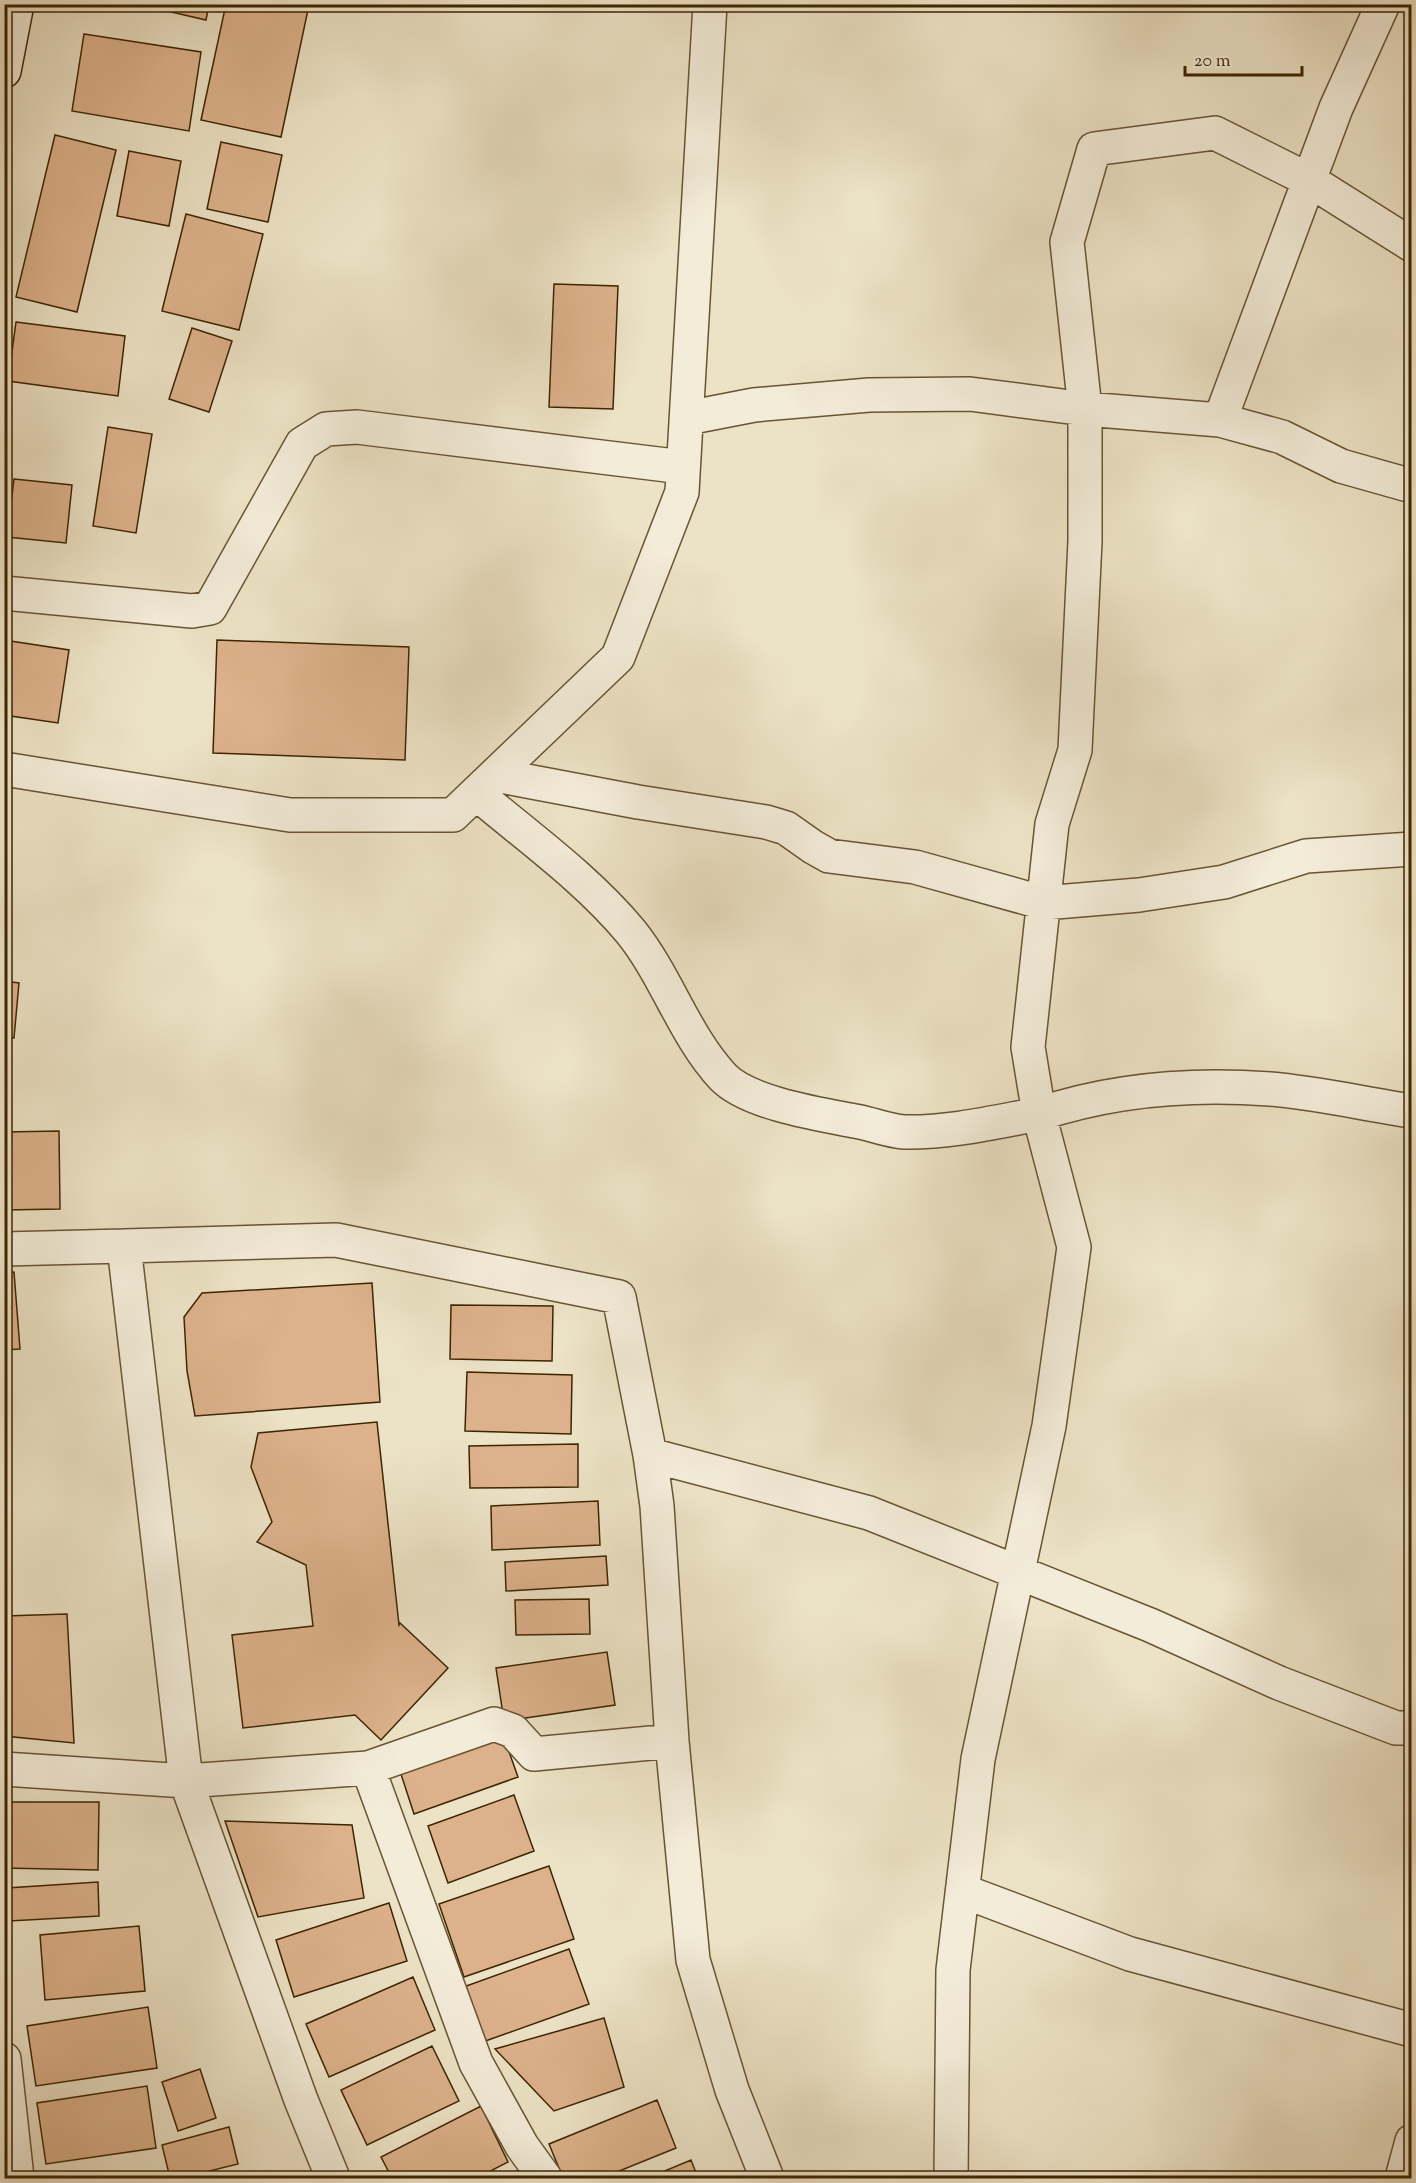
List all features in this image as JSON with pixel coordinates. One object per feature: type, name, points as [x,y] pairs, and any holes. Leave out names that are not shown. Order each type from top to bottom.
[{"type":"street","points":[[4,71],[17,4]]},
{"type":"street","points":[[17,771],[290,814],[453,814],[618,657],[682,492],[710,4]]},
{"type":"street","points":[[1220,420],[1336,108],[1383,4]]},
{"type":"street","points":[[951,2178],[953,1970],[978,1759],[1050,1426],[1074,1247],[1039,1114],[1028,1047],[1052,824],[1075,750],[1085,541],[1085,409],[1067,242],[1094,149],[1215,133],[1309,180],[1412,244]]},
{"type":"street","points":[[687,417],[754,405],[869,395],[970,394],[1085,409],[1220,420],[1282,437],[1341,466],[1412,486]]},
{"type":"street","points":[[4,593],[192,611],[210,609],[302,444],[326,429],[357,427],[683,467]]},
{"type":"street","points":[[485,784],[638,802],[766,822],[786,828],[813,848],[829,856],[915,867],[1044,903],[1139,895],[1224,882],[1306,856],[1412,849]]},
{"type":"street","points":[[485,784],[594,892],[630,932],[661,974],[706,1056],[725,1079],[750,1093],[784,1106],[903,1132],[973,1126],[1039,1114],[1083,1100],[1171,1087],[1271,1089],[1412,1111]]},
{"type":"street","points":[[4,1249],[336,1240],[618,1297],[650,1455],[657,1506],[672,1741],[693,1960],[732,2090],[767,2178]]},
{"type":"street","points":[[112,1246],[175,1781],[333,2178]]},
{"type":"street","points":[[650,1455],[869,1513],[1150,1625],[1341,1708],[1396,1728],[1412,1728]]},
{"type":"street","points":[[4,1769],[175,1781],[368,1768],[494,1724],[513,1731],[534,1754],[672,1741]]},
{"type":"street","points":[[368,1768],[476,2063],[522,2146],[545,2178]]},
{"type":"street","points":[[963,1890],[1130,1954],[1412,2030]]},
{"type":"street","points":[[4,2059],[17,2178]]},
{"type":"street","points":[[1402,2178],[1412,2141]]},
{"type":"building","points":[[137,4],[209,4],[206,20]]},
{"type":"building","points":[[226,4],[309,5],[281,137],[201,120]]},
{"type":"building","points":[[84,34],[201,52],[189,131],[72,111]]},
{"type":"building","points":[[55,135],[116,150],[77,312],[16,297]]},
{"type":"building","points":[[221,142],[282,155],[268,222],[207,209]]},
{"type":"building","points":[[129,151],[181,161],[169,226],[117,216]]},
{"type":"building","points":[[186,214],[263,234],[239,330],[162,311]]},
{"type":"building","points":[[554,284],[618,286],[613,409],[549,407]]},
{"type":"building","points":[[16,322],[125,336],[118,396],[8,381]]},
{"type":"building","points":[[192,328],[232,341],[209,412],[169,399]]},
{"type":"building","points":[[108,427],[152,434],[136,533],[93,526]]},
{"type":"building","points":[[14,479],[72,485],[66,543],[7,537]]},
{"type":"building","points":[[4,640],[69,650],[58,723],[4,715]]},
{"type":"building","points":[[217,640],[409,647],[405,760],[213,753]]},
{"type":"building","points":[[4,981],[19,983],[14,1038],[4,1037]]},
{"type":"building","points":[[59,1131],[60,1209],[4,1210],[4,1132]]},
{"type":"building","points":[[14,1272],[20,1349],[4,1350],[4,1273]]},
{"type":"building","points":[[372,1283],[380,1402],[195,1416],[187,1371],[184,1317],[202,1293]]},
{"type":"building","points":[[451,1305],[553,1306],[552,1361],[450,1359]]},
{"type":"building","points":[[467,1372],[572,1375],[571,1434],[465,1431]]},
{"type":"building","points":[[377,1422],[399,1625],[400,1623],[448,1668],[381,1740],[355,1715],[243,1728],[232,1635],[313,1626],[306,1565],[257,1542],[272,1522],[251,1467],[258,1433]]},
{"type":"building","points":[[578,1444],[578,1487],[470,1488],[469,1446]]},
{"type":"building","points":[[598,1501],[600,1545],[492,1550],[491,1506]]},
{"type":"building","points":[[606,1556],[608,1585],[506,1591],[505,1562]]},
{"type":"building","points":[[589,1599],[590,1634],[516,1635],[515,1600]]},
{"type":"building","points":[[67,1614],[74,1743],[4,1736],[4,1616]]},
{"type":"building","points":[[607,1652],[615,1705],[504,1721],[496,1668]]},
{"type":"building","points":[[502,1732],[518,1777],[414,1814],[399,1768]]},
{"type":"building","points":[[514,1795],[534,1851],[448,1883],[428,1826]]},
{"type":"building","points":[[4,1802],[99,1802],[98,1870],[4,1868]]},
{"type":"building","points":[[225,1821],[352,1825],[364,1898],[258,1917]]},
{"type":"building","points":[[549,1866],[574,1939],[464,1977],[439,1904]]},
{"type":"building","points":[[98,1882],[99,1916],[9,1921],[7,1888]]},
{"type":"building","points":[[389,1903],[407,1961],[294,1997],[276,1940]]},
{"type":"building","points":[[139,1926],[145,1991],[45,2000],[40,1935]]},
{"type":"building","points":[[569,1949],[589,2004],[477,2044],[458,1989]]},
{"type":"building","points":[[413,1977],[435,2030],[329,2077],[306,2024]]},
{"type":"building","points":[[148,2007],[157,2068],[36,2086],[27,2026]]},
{"type":"building","points":[[604,2018],[624,2087],[554,2111],[495,2049]]},
{"type":"building","points":[[432,2046],[459,2101],[367,2145],[341,2090]]},
{"type":"building","points":[[200,2069],[216,2118],[178,2131],[162,2082]]},
{"type":"building","points":[[147,2086],[156,2148],[46,2164],[37,2103]]},
{"type":"building","points":[[657,2100],[676,2148],[602,2178],[563,2178],[549,2144]]},
{"type":"building","points":[[481,2106],[508,2162],[477,2178],[392,2178],[381,2157]]},
{"type":"building","points":[[229,2127],[238,2164],[181,2178],[170,2178],[162,2145]]},
{"type":"building","points":[[691,2160],[698,2178],[648,2178]]},
{"type":"building","points":[[517,2171],[521,2178],[503,2178]]}]
